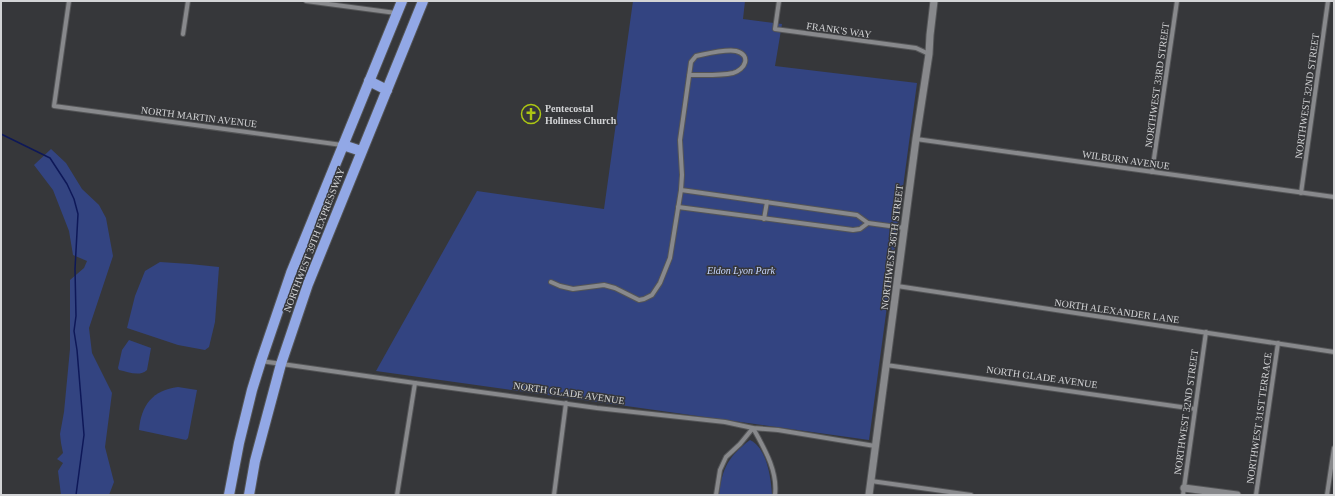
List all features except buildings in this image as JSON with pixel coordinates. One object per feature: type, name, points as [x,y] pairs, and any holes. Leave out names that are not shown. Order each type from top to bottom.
[{"type":"highway","name":"NORTHWEST 39TH EXPRESSWAY","points":[[229,495],[244,424],[261,361],[291,273],[402,1]]},
{"type":"highway","name":"NORTHWEST 39TH EXPRESSWAY","points":[[248,495],[281,364],[308,284],[423,1]]},
{"type":"highway","points":[[369,81],[387,90]]},
{"type":"highway","points":[[343,145],[362,151]]},
{"type":"street","name":"NORTH MARTIN AVENUE","points":[[69,1],[54,106],[343,145]]},
{"type":"street","points":[[183,34],[188,1]]},
{"type":"street","points":[[306,1],[397,13]]},
{"type":"street","name":"FRANK'S WAY","points":[[779,1],[775,29],[916,48],[929,54]]},
{"type":"street","name":"NORTHWEST 36TH STREET","points":[[869,495],[916,139],[929,54],[934,1]]},
{"type":"street","name":"NORTHWEST 33RD STREET","points":[[1152,172],[1177,1]]},
{"type":"street","name":"NORTHWEST 32ND STREET","points":[[1301,193],[1328,1]]},
{"type":"street","points":[[551,282],[573,289],[604,285],[616,288],[639,300],[652,295],[660,283],[670,258],[681,190],[680,140],[691,62],[696,56],[734,51],[741,53],[745,58],[745,64],[741,70],[733,73],[690,75]]},
{"type":"street","name":"WILBURN AVENUE","points":[[916,139],[1334,197]]},
{"type":"street","points":[[681,190],[857,214],[868,223],[904,228]]},
{"type":"street","points":[[764,219],[767,202]]},
{"type":"street","points":[[678,207],[853,230],[860,229],[868,223]]},
{"type":"street","name":"NORTH ALEXANDER LANE","points":[[897,286],[1334,352]]},
{"type":"street","name":"NORTHWEST 32ND STREET","points":[[1183,491],[1206,332]]},
{"type":"street","name":"NORTHWEST 31ST TERRACE","points":[[1256,495],[1278,343]]},
{"type":"street","name":"NORTH GLADE AVENUE","points":[[261,361],[415,383],[566,402],[597,408],[725,422],[753,428],[778,430],[875,446]]},
{"type":"street","name":"NORTH GLADE AVENUE","points":[[886,365],[1195,409]]},
{"type":"street","points":[[397,495],[415,383]]},
{"type":"street","points":[[554,495],[566,402]]},
{"type":"street","points":[[716,495],[720,470],[726,457],[740,444],[753,428],[769,458],[776,486],[775,495]]},
{"type":"street","points":[[1327,495],[1334,448]]},
{"type":"street","points":[[871,481],[971,495]]},
{"type":"street","points":[[1183,491],[1237,495]]},
{"type":"green space","name":"Eldon Lyon Park","points":[[633,1],[745,1],[743,19],[782,24],[775,66],[917,83],[869,440],[376,371],[477,191],[604,209]]},
{"type":"green space","points":[[51,149],[66,163],[82,189],[99,205],[106,218],[113,256],[89,328],[92,353],[112,393],[105,447],[114,482],[109,495],[61,495],[58,471],[63,463],[57,459],[63,453],[60,434],[64,412],[70,349],[70,280],[84,268],[87,261],[73,255],[69,231],[53,190],[34,165]]},
{"type":"green space","points":[[160,262],[219,267],[215,322],[209,347],[205,350],[178,345],[127,328],[135,296],[145,271]]},
{"type":"green space","points":[[129,340],[151,348],[147,370],[144,372],[137,374],[119,370],[118,368],[122,350]]},
{"type":"green space","points":[[178,387],[197,390],[188,438],[186,440],[139,430],[142,413],[150,400],[162,391]]},
{"type":"green space","points":[[750,440],[756,444],[764,456],[771,480],[772,495],[719,495],[722,477],[727,464],[736,452]]},
{"type":"waterway","points":[[1,134],[50,158],[67,184],[74,199],[78,214],[75,269],[76,316],[74,331],[84,435],[76,495]]},
{"type":"place","name":"Pentecostal Holiness Church","points":[[531,114]]}]
